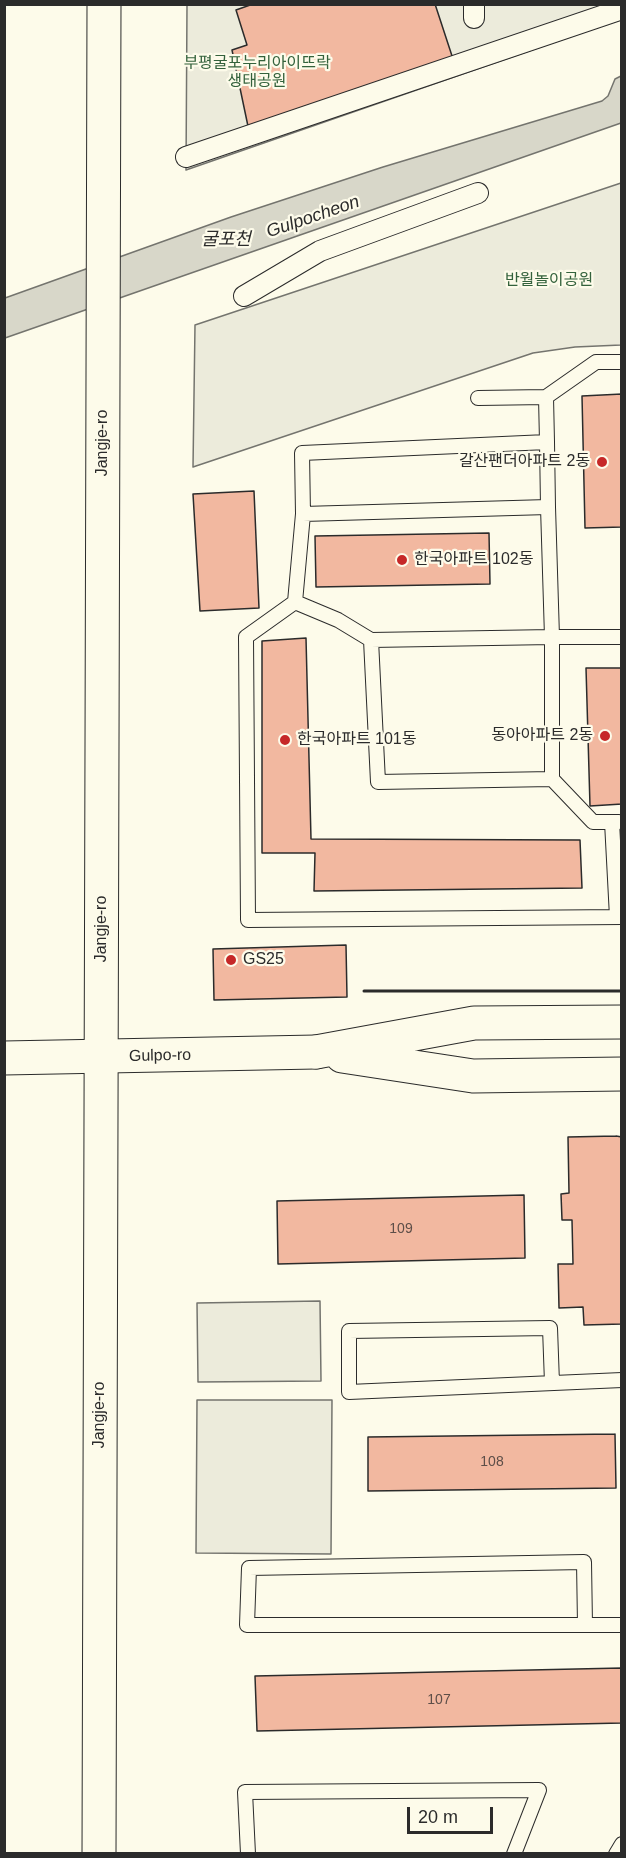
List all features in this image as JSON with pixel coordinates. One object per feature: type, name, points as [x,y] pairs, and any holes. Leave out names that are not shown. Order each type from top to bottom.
[{"type":"main road","name":"Jangje-ro","points":[[99,1854],[104,4]]},
{"type":"main road","name":"Gulpo-ro","points":[[4,1058],[102,1058],[316,1052],[474,1023],[621,1022]]},
{"type":"main road","name":"Gulpo-ro","points":[[316,1052],[473,1076],[621,1074]]},
{"type":"street","points":[[186,157],[621,9]]},
{"type":"street","points":[[244,296],[320,251],[478,194]]},
{"type":"lane","points":[[478,398],[546,397],[596,363],[621,362]]},
{"type":"lane","points":[[295,602],[246,636],[248,920],[619,917],[617,822],[593,822],[552,779],[552,637],[546,397]]},
{"type":"lane","points":[[295,602],[303,514],[302,453],[547,442]]},
{"type":"lane","points":[[303,514],[548,507]]},
{"type":"lane","points":[[295,602],[338,620],[371,640],[621,637]]},
{"type":"lane","points":[[371,640],[378,782],[552,779]]},
{"type":"lane","points":[[552,1383],[550,1328],[349,1330],[349,1392],[621,1380]]},
{"type":"lane","points":[[585,1625],[585,1562],[249,1568],[247,1625],[585,1625],[621,1625]]},
{"type":"lane","points":[[248,1854],[245,1792],[539,1790],[514,1854]]},
{"type":"lane","points":[[616,1854],[621,1844]]},
{"type":"green space","name":"부평굴포누리아이뜨락 생태공원","points":[[187,5],[621,5],[621,19],[186,170]]},
{"type":"green space","name":"반월놀이공원","points":[[621,183],[621,345],[575,347],[533,353],[193,467],[195,325]]},
{"type":"green space","points":[[320,1301],[321,1381],[198,1382],[197,1303]]},
{"type":"green space","points":[[197,1400],[332,1400],[331,1554],[196,1553]]},
{"type":"water","name":"굴포천","points":[[621,76],[621,123],[5,338],[5,298],[231,217],[383,167],[602,101],[608,96],[615,79]]},
{"type":"building","points":[[253,4],[435,4],[454,62],[249,131],[232,50],[247,45],[236,10]]},
{"type":"building","name":"갈산팬더아파트 2동","points":[[622,394],[622,527],[585,528],[582,396]]},
{"type":"building","points":[[254,491],[259,608],[200,611],[193,494]]},
{"type":"building","name":"한국아파트 102동","points":[[489,533],[490,584],[316,587],[315,536]]},
{"type":"building","name":"한국아파트 101동","points":[[306,638],[311,839],[580,840],[582,888],[314,891],[315,853],[262,853],[262,641]]},
{"type":"building","name":"동아아파트 2동","points":[[586,668],[622,668],[622,804],[590,806]]},
{"type":"building","points":[[346,945],[347,997],[214,1000],[213,949]]},
{"type":"building","points":[[568,1137],[622,1137],[622,1324],[584,1325],[583,1307],[559,1308],[558,1264],[573,1264],[572,1220],[562,1220],[561,1194],[569,1193]]},
{"type":"building","points":[[524,1195],[525,1258],[278,1264],[277,1201]]},
{"type":"building","points":[[615,1434],[616,1488],[368,1491],[368,1437]]},
{"type":"building","points":[[622,1668],[622,1723],[257,1731],[255,1676]]},
{"type":"wall","points":[[364,991],[622,991]]},
{"type":"place","name":"갈산팬더아파트 2동","points":[[602,462]]},
{"type":"place","name":"한국아파트 102동","points":[[402,560]]},
{"type":"place","name":"동아아파트 2동","points":[[605,736]]},
{"type":"place","name":"한국아파트 101동","points":[[285,740]]},
{"type":"place","name":"GS25","points":[[231,960]]},
{"type":"water label","name":"Gulpocheon","points":[[313,217]]}]
